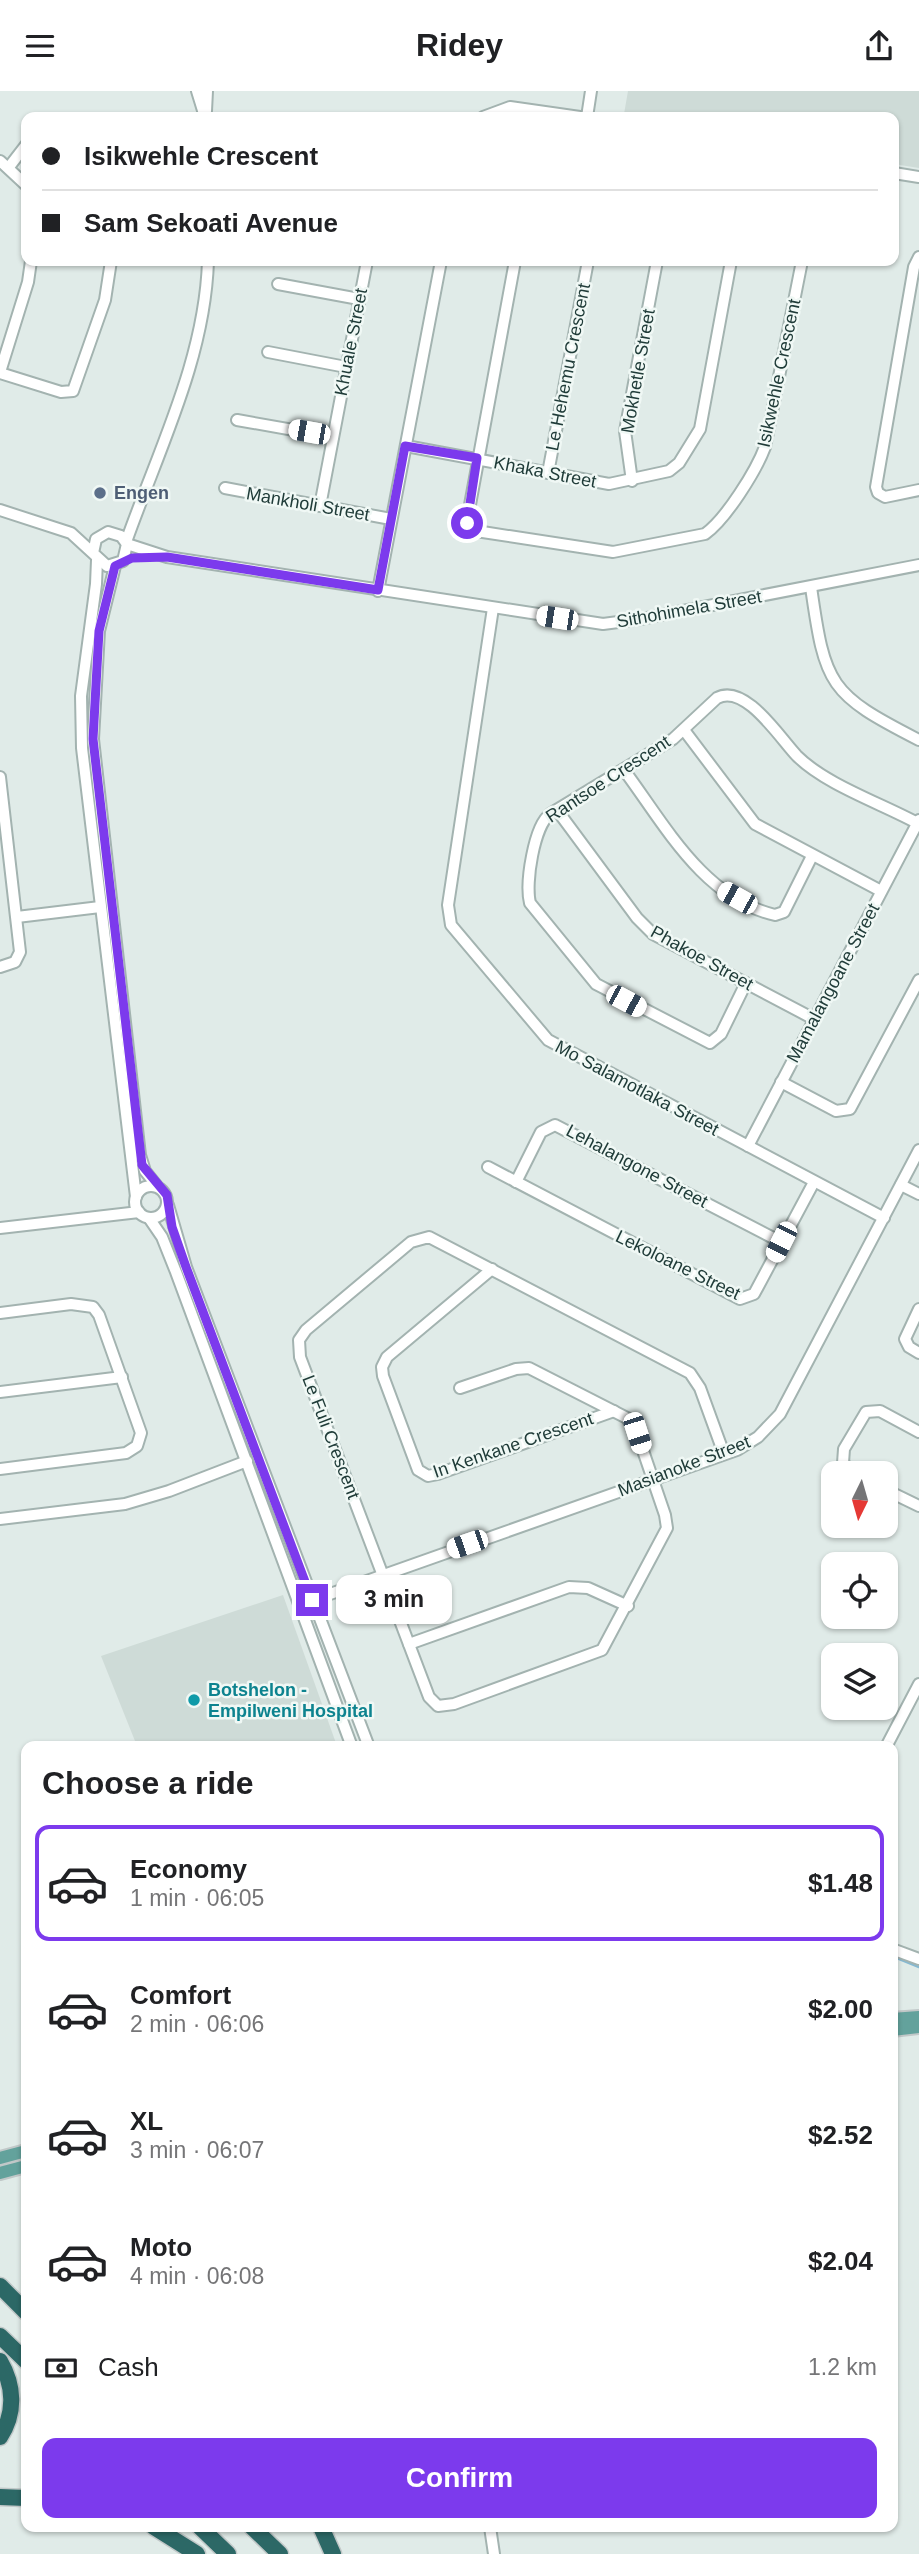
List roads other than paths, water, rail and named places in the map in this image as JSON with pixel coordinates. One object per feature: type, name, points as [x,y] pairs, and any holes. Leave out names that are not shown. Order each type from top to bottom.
[{"type":"highway","points":[[0,2279],[21,2295]]},
{"type":"highway","points":[[0,2287],[21,2307]]},
{"type":"highway","points":[[0,2336],[21,2356]]},
{"type":"highway","points":[[0,2361],[9,2379],[12,2399],[9,2419],[0,2437]]},
{"type":"highway","points":[[0,2497],[21,2498]]},
{"type":"highway","points":[[162,2532],[197,2554]]},
{"type":"highway","points":[[205,2532],[228,2554]]},
{"type":"highway","points":[[257,2532],[280,2554]]},
{"type":"highway","points":[[323,2532],[333,2554]]},
{"type":"main road","points":[[898,2019],[919,2017]]},
{"type":"main road","points":[[898,2029],[919,2027]]},
{"type":"main road","points":[[0,2158],[21,2152]]},
{"type":"main road","points":[[0,2173],[21,2168]]},
{"type":"street","points":[[197,91],[203,112]]},
{"type":"street","points":[[205,112],[207,91]]},
{"type":"street","points":[[588,112],[591,91]]},
{"type":"street","points":[[494,112],[519,107],[550,112]]},
{"type":"street","points":[[21,149],[4,164],[21,179]]},
{"type":"street","points":[[899,174],[919,177]]},
{"type":"street","points":[[919,257],[914,267],[877,490],[885,496],[919,491]]},
{"type":"street","points":[[30,266],[28,282],[0,372],[61,392],[73,391],[104,300],[110,266]]},
{"type":"street","points":[[208,266],[206,297],[197,342],[134,519],[99,631],[93,739],[140,1156],[145,1171],[164,1191],[186,1267],[367,1741]]},
{"type":"street","name":"Khuale Street","points":[[320,506],[366,266]]},
{"type":"street","points":[[378,590],[440,266]]},
{"type":"street","points":[[477,458],[514,266]]},
{"type":"street","name":"Le Hehemu Crescent","points":[[548,473],[587,266]]},
{"type":"street","name":"Mokhetle Street","points":[[632,481],[625,431],[656,266]]},
{"type":"street","name":"Khaka Street","points":[[405,446],[609,484],[632,481],[672,469],[698,434],[730,266]]},
{"type":"street","name":"Isikwehle Crescent","points":[[477,458],[466,516],[467,523],[476,531],[613,552],[705,534],[715,526],[761,458],[780,379],[801,266]]},
{"type":"street","points":[[278,284],[359,299]]},
{"type":"street","points":[[268,352],[346,367]]},
{"type":"street","points":[[237,420],[333,437]]},
{"type":"street","name":"Mankholi Street","points":[[225,488],[391,519]]},
{"type":"street","points":[[0,510],[71,533],[114,532],[134,519]]},
{"type":"street","points":[[114,532],[127,543]]},
{"type":"street","points":[[71,533],[103,565],[119,564]]},
{"type":"street","points":[[102,534],[95,542],[96,584],[84,663],[81,722],[100,907],[139,1207],[162,1237],[176,1272],[350,1741]]},
{"type":"street","name":"Sithohimela Street","points":[[127,543],[167,557],[582,621],[619,623],[919,565]]},
{"type":"street","name":"Sithohimela Street","points":[[119,564],[167,557]]},
{"type":"street","points":[[811,587],[825,662],[837,687],[859,708],[919,740]]},
{"type":"street","name":"Mo Salamotlaka Street","points":[[493,608],[448,905],[451,925],[548,1040],[884,1218]]},
{"type":"street","name":"Rantsoe Crescent","points":[[746,983],[721,1034],[710,1042],[596,984],[535,911],[528,897],[538,828],[544,818],[684,730],[716,698],[727,694],[740,696],[811,768],[918,822]]},
{"type":"street","points":[[684,730],[752,822],[881,891]]},
{"type":"street","points":[[624,770],[703,876],[761,911],[775,915],[784,912],[813,856]]},
{"type":"street","points":[[0,778],[6,881],[16,917],[18,958],[10,965],[0,967]]},
{"type":"street","name":"Phakoe Street","points":[[557,810],[647,929],[814,1019]]},
{"type":"street","name":"Mamalangoane Street","points":[[748,1146],[918,822]]},
{"type":"street","points":[[16,917],[100,907]]},
{"type":"street","points":[[781,1082],[836,1111],[850,1109],[919,980]]},
{"type":"street","name":"Lehalangone Street","points":[[516,1182],[541,1132],[555,1125],[781,1242]]},
{"type":"street","name":"Masianoke Street","points":[[299,1605],[724,1454],[752,1441],[776,1420],[919,1150]]},
{"type":"street","name":"Lekoloane Street","points":[[488,1167],[740,1299],[754,1294],[814,1182]]},
{"type":"street","points":[[901,1185],[919,1194]]},
{"type":"street","points":[[139,1207],[144,1187],[157,1186]]},
{"type":"street","points":[[0,1228],[139,1207],[159,1216],[168,1205]]},
{"type":"street","name":"Le Fuli Crescent","points":[[614,1411],[633,1425],[667,1528],[608,1643],[598,1653],[447,1706],[432,1702],[300,1357],[299,1340],[334,1306],[420,1237],[436,1239],[690,1373],[700,1388],[724,1454]]},
{"type":"street","name":"In Kenkane Crescent","points":[[492,1269],[387,1357],[382,1367],[418,1470],[432,1475],[614,1411]]},
{"type":"street","points":[[0,1313],[71,1304],[89,1305],[99,1315],[140,1427],[137,1446],[118,1454],[0,1469]]},
{"type":"street","points":[[919,1309],[905,1339],[919,1353]]},
{"type":"street","points":[[460,1388],[516,1369],[529,1369],[614,1411]]},
{"type":"street","points":[[0,1392],[122,1377]]},
{"type":"street","points":[[843,1461],[843,1454],[866,1412],[880,1411],[919,1432]]},
{"type":"street","points":[[0,1519],[125,1504],[169,1491],[247,1461]]},
{"type":"street","points":[[898,1496],[919,1506]]},
{"type":"street","points":[[409,1644],[569,1587],[587,1588],[628,1606]]},
{"type":"street","points":[[889,1741],[919,1684]]},
{"type":"street","points":[[898,1951],[919,1959]]},
{"type":"street","points":[[491,2532],[494,2554]]},
{"type":"waterway","points":[[898,1958],[919,1967]]},
{"type":"place","name":"Engen","points":[[100,493]]},
{"type":"place","name":"Botshelon - Empilweni Hospital","points":[[194,1700]]}]
